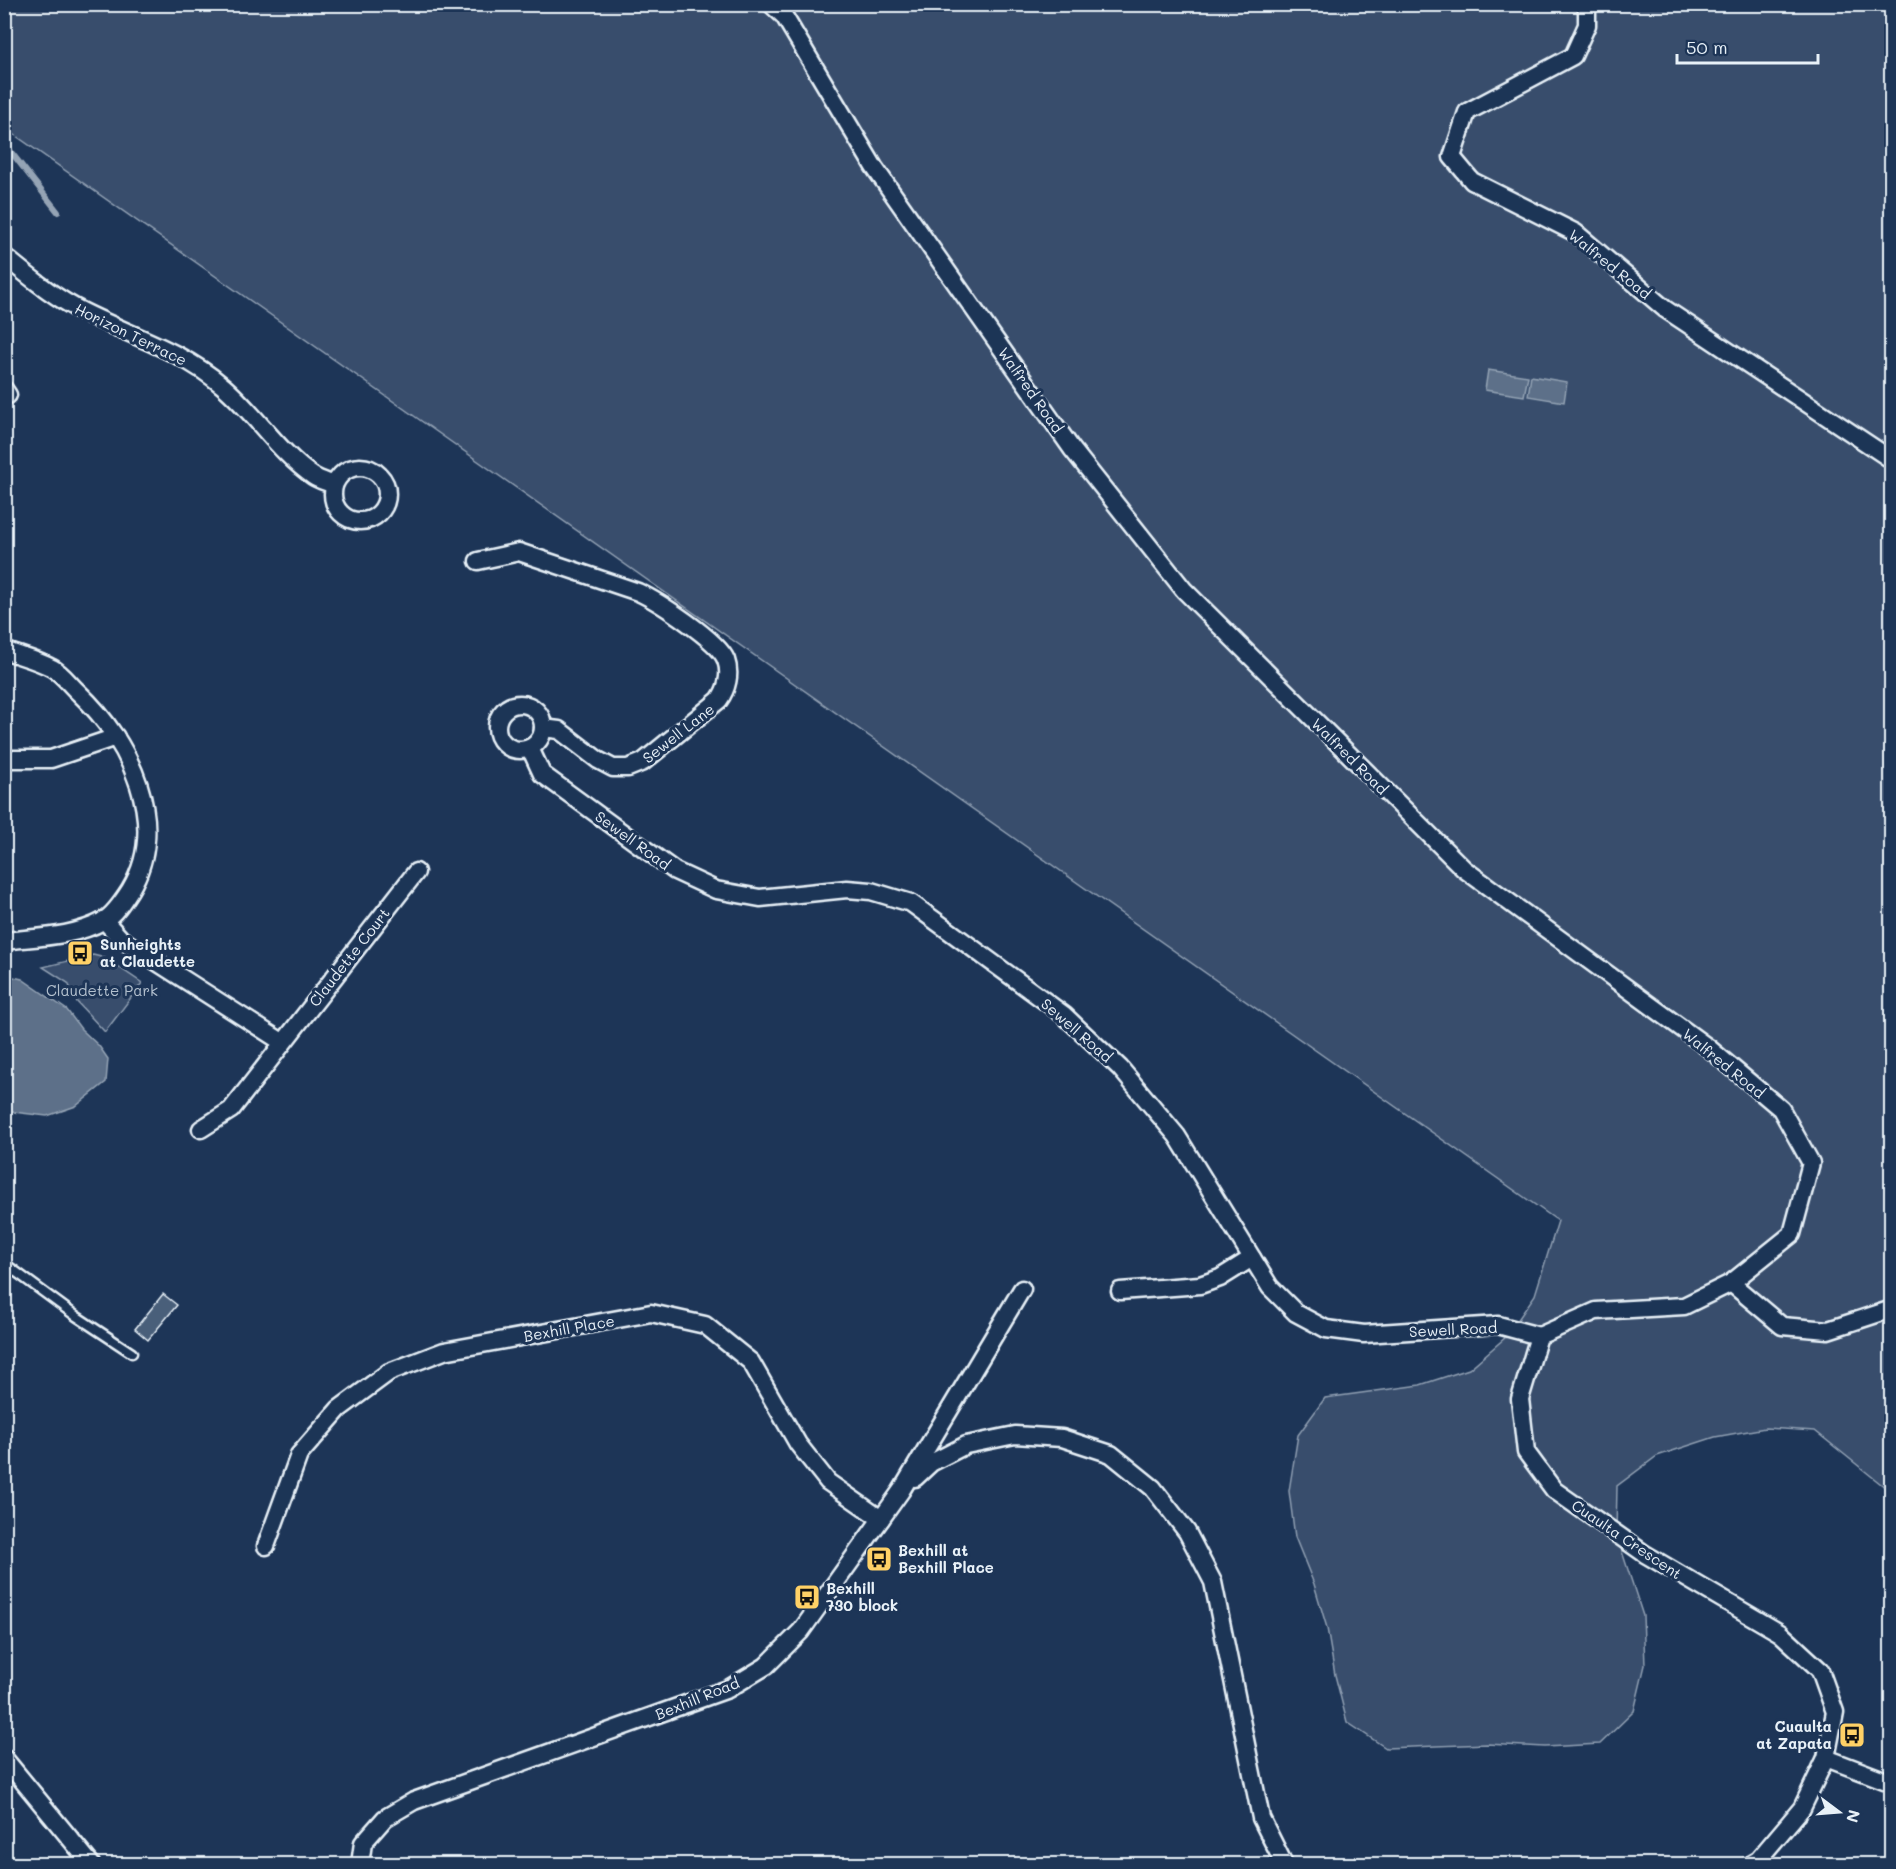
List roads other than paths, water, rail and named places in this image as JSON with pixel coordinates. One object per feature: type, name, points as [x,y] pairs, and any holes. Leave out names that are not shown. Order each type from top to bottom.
[{"type":"street","name":"Walfred Road","points":[[771,4],[784,16],[874,167],[1065,439],[1184,590],[1464,869],[1710,1050],[1781,1109],[1811,1163],[1792,1234],[1731,1283]]},
{"type":"street","name":"Walfred Road","points":[[1587,4],[1587,25],[1573,56],[1467,112],[1452,157],[1472,181],[1576,233],[1665,309],[1892,460]]},
{"type":"street","name":"Horizon Terrace","points":[[4,256],[46,290],[75,307],[167,349],[202,369],[246,407],[298,465],[315,478],[334,485]]},
{"type":"street","name":"Sewell Lane","points":[[478,561],[519,552],[638,592],[655,599],[668,608],[719,649],[726,659],[729,671],[728,683],[719,700],[643,762],[628,768],[613,768],[598,760],[559,730],[543,728]]},
{"type":"street","points":[[4,650],[53,668],[90,704],[116,737],[140,787],[145,809],[146,831],[144,855],[137,878],[123,901],[104,920],[76,932],[4,941]]},
{"type":"street","points":[[513,705],[522,705],[537,712],[543,728],[537,743],[530,748],[514,750],[500,740],[497,723],[506,709],[513,705]]},
{"type":"street","points":[[4,759],[51,759],[116,737]]},
{"type":"street","name":"Sewell Road","points":[[530,748],[542,774],[675,871],[716,890],[760,898],[847,889],[871,891],[911,903],[1064,1015],[1120,1068],[1176,1136],[1269,1287],[1296,1313],[1326,1329],[1364,1334],[1498,1325],[1539,1336]]},
{"type":"street","name":"Claudette Court","points":[[201,1129],[231,1110],[416,872]]},
{"type":"street","points":[[104,920],[121,939],[282,1042]]},
{"type":"street","points":[[1120,1291],[1200,1285],[1212,1282],[1252,1258]]},
{"type":"street","points":[[1539,1336],[1596,1311],[1684,1306],[1731,1283],[1782,1326],[1828,1330],[1892,1309]]},
{"type":"street","name":"Bexhill Road","points":[[360,1864],[363,1843],[370,1834],[385,1818],[414,1801],[728,1689],[766,1666],[801,1631],[902,1491],[1022,1289]]},
{"type":"street","name":"Bexhill Place","points":[[266,1546],[299,1455],[339,1409],[389,1372],[444,1351],[651,1313],[705,1325],[752,1362],[798,1444],[828,1482],[881,1519]]},
{"type":"street","name":"Cuaulta Crescent","points":[[1539,1336],[1520,1400],[1526,1452],[1554,1490],[1645,1554],[1780,1633],[1820,1670],[1834,1712],[1826,1758],[1802,1808],[1758,1860],[1751,1864]]},
{"type":"street","points":[[902,1491],[931,1463],[966,1445],[1015,1435],[1062,1438],[1111,1454],[1153,1488],[1187,1532],[1213,1582],[1261,1818],[1284,1864]]},
{"type":"street","points":[[4,1758],[91,1864]]},
{"type":"street","points":[[1826,1758],[1892,1783]]},
{"type":"lane","points":[[4,1263],[76,1316],[132,1353]]},
{"type":"waterway","points":[[4,143],[58,212]]},
{"type":"place","name":"Sunheights at Claudette","points":[[80,953]]},
{"type":"place","name":"Bexhill at Bexhill Place","points":[[879,1559]]},
{"type":"place","name":"Bexhill 730 block","points":[[807,1597]]},
{"type":"place","name":"Cuaulta at Zapata","points":[[1852,1735]]},
{"type":"park label","name":"Claudette Park","points":[[102,990]]}]
